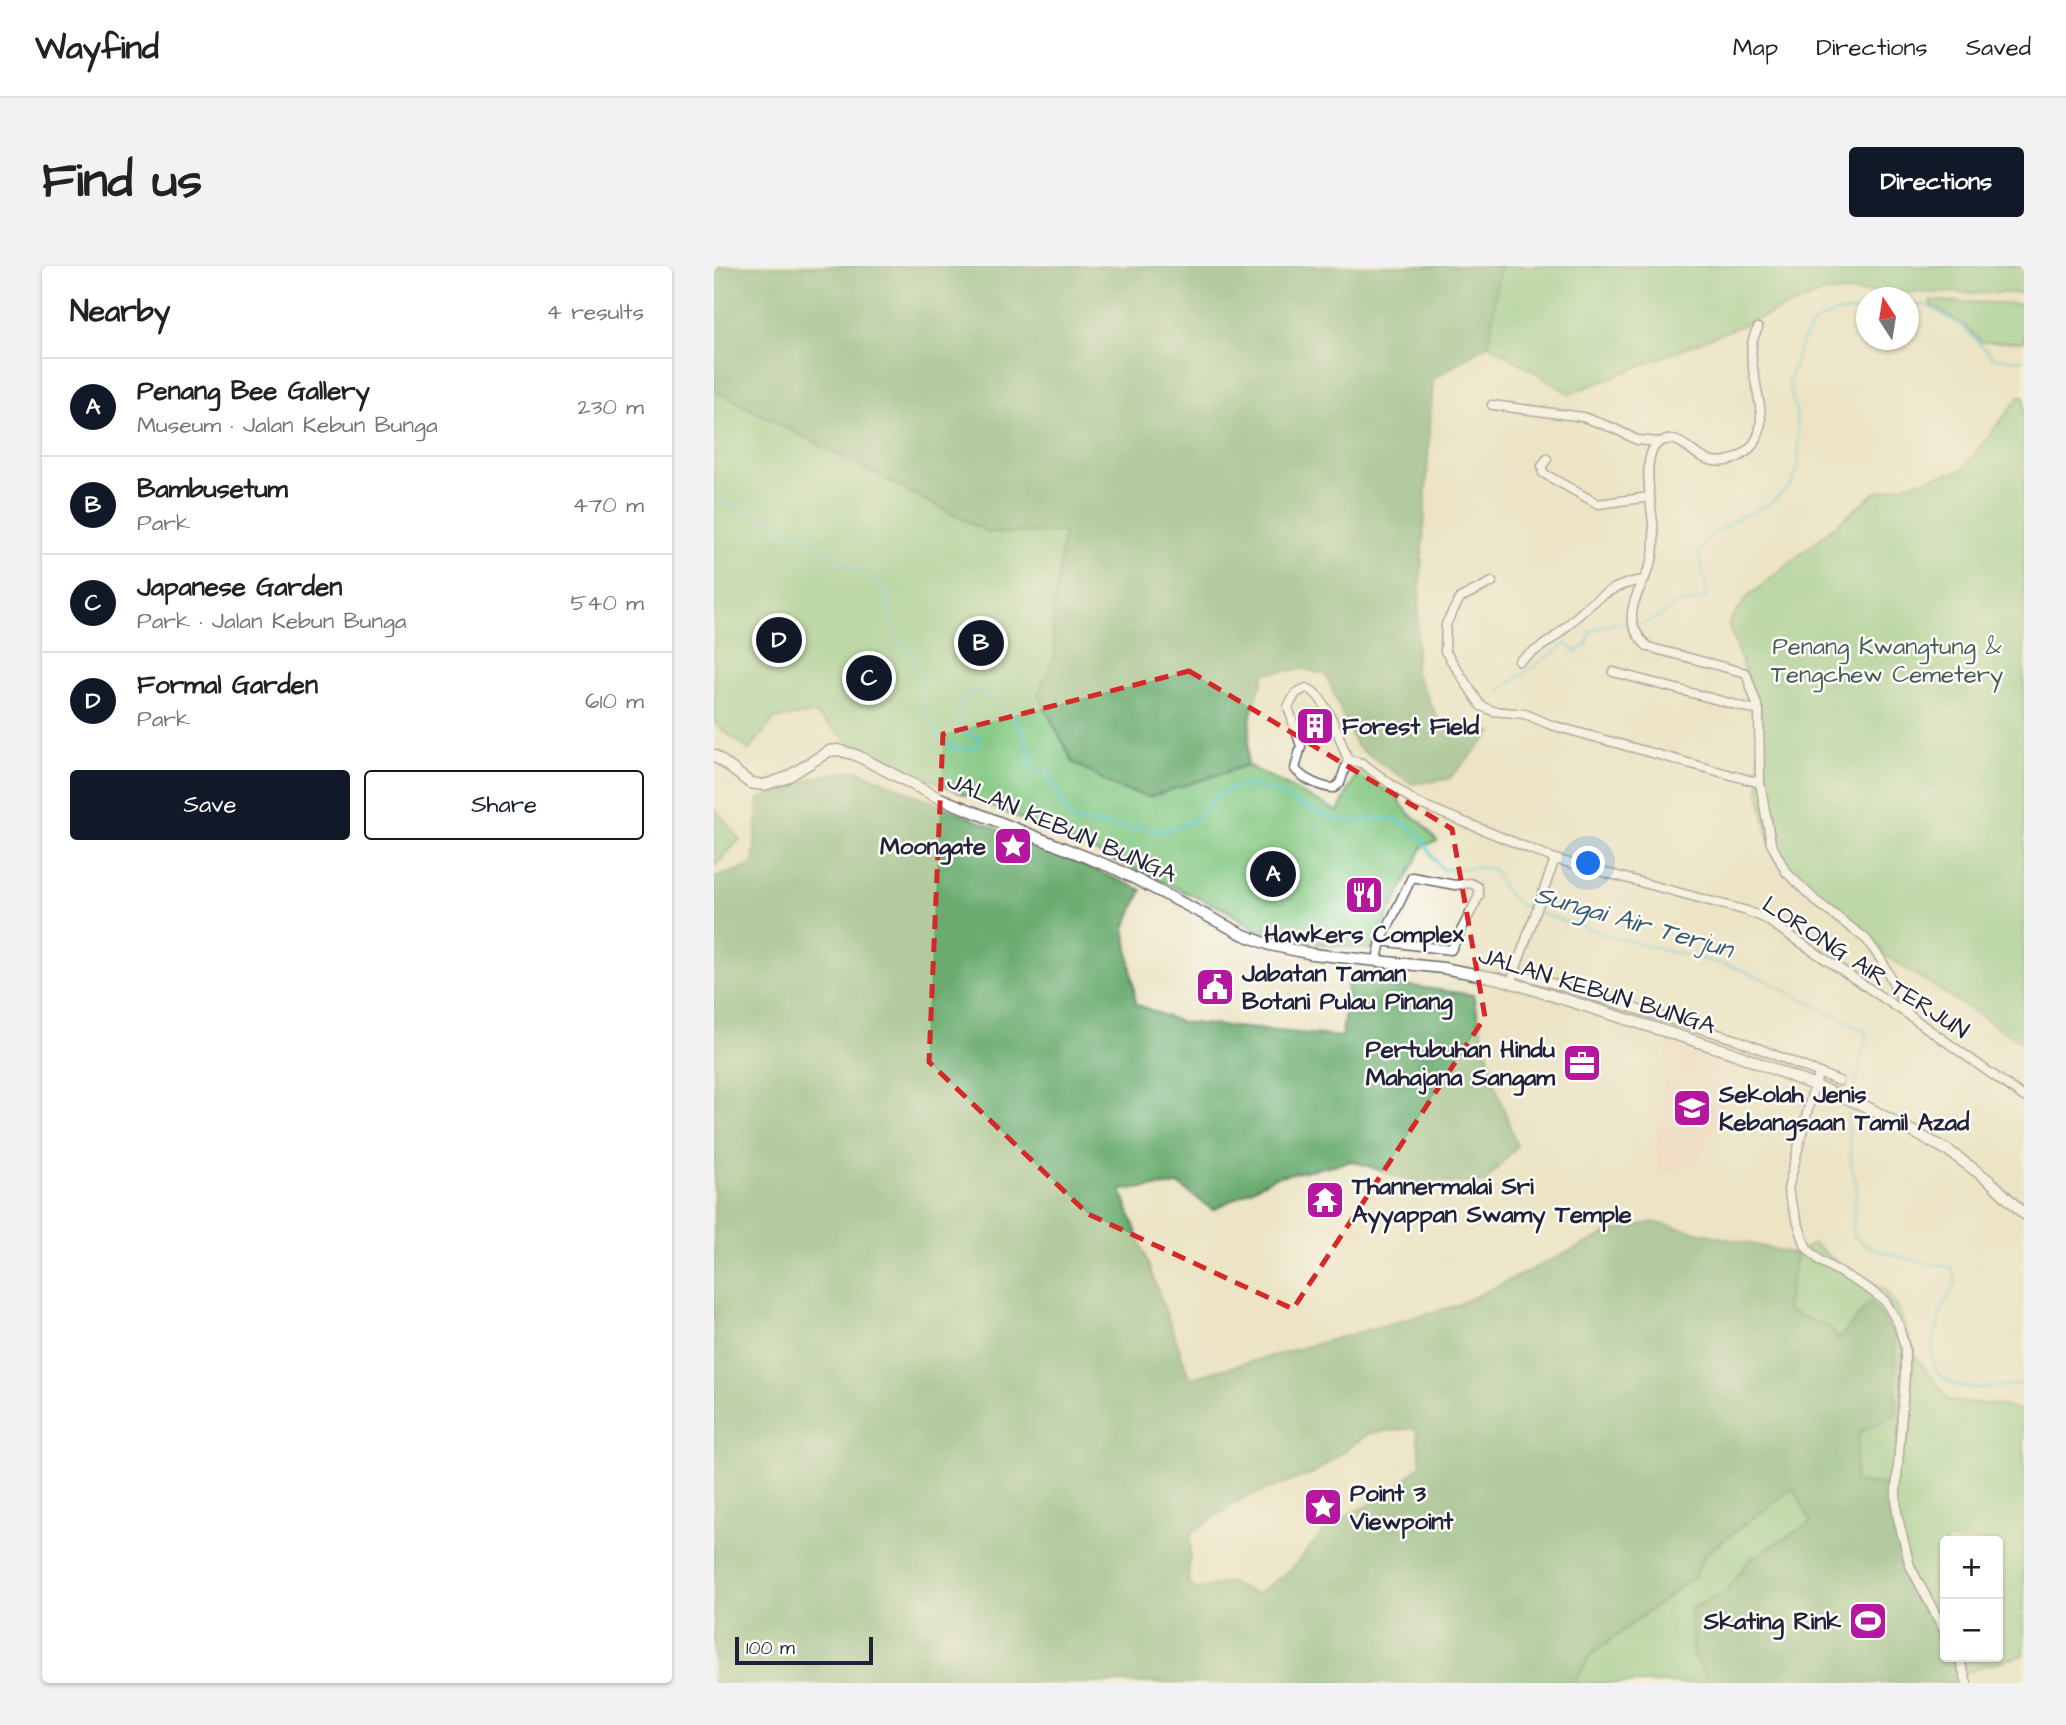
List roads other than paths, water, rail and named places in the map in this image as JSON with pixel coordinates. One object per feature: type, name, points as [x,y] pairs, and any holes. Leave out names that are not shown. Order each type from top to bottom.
[{"type":"street","points":[[1492,405],[1583,417],[1637,440],[1681,442],[1699,456],[1715,461],[1733,460],[1748,451],[1757,437],[1761,422],[1753,353],[1753,339],[1758,328]]},
{"type":"street","points":[[1637,440],[1649,455],[1650,497],[1655,526],[1653,557],[1634,600],[1632,621],[1637,637],[1648,647],[1746,673],[1759,711],[1760,783],[1771,843],[1786,872],[1816,901],[1866,939],[1882,961],[1910,1016]]},
{"type":"street","points":[[1649,455],[1659,442]]},
{"type":"street","points":[[1547,459],[1542,466],[1543,473],[1598,504],[1650,497]]},
{"type":"street","points":[[1519,661],[1555,637],[1579,612],[1609,589],[1644,580]]},
{"type":"street","points":[[1492,582],[1460,598],[1446,624],[1445,651],[1481,706],[1493,711],[1525,714],[1551,725],[1760,783]]},
{"type":"street","points":[[1614,673],[1759,711]]},
{"type":"street","points":[[1306,688],[1317,694],[1330,716],[1348,760],[1340,783],[1335,788],[1327,788],[1297,772],[1294,766],[1301,746],[1288,706],[1296,693],[1306,688]]},
{"type":"street","name":"JALAN KEBUN BUNGA","points":[[714,755],[750,783],[764,785],[786,778],[829,751],[838,750],[856,755],[937,797],[1116,869],[1244,935],[1270,945],[1312,954],[1513,977],[1727,1051],[1863,1105],[1949,1151],[1992,1182],[2024,1214]]},
{"type":"street","name":"LORONG AIR TERJUN","points":[[1348,760],[1362,763],[1415,802],[1555,859],[1764,918],[2024,1097]]},
{"type":"street","points":[[1555,859],[1513,977],[1738,1040],[1839,1081]]},
{"type":"street","points":[[1377,960],[1381,941],[1410,879],[1417,877],[1455,885],[1475,884],[1478,887],[1479,896],[1450,950],[1381,941]]},
{"type":"street","points":[[1821,1073],[1814,1085],[1788,1189],[1790,1199],[1806,1248],[1820,1261],[1885,1301],[1898,1323],[1905,1348],[1896,1491],[1897,1514],[1909,1566],[1940,1623]]},
{"type":"street","points":[[1961,1662],[1967,1683]]},
{"type":"waterway","points":[[1919,305],[1926,305],[1962,326],[1994,358],[2024,360]]},
{"type":"waterway","points":[[1499,691],[1567,643],[1575,652],[1586,646],[1591,632],[1614,623],[1639,624],[1655,619],[1678,605],[1708,597],[1699,553],[1709,538],[1735,520],[1768,505],[1791,485],[1799,466],[1796,411],[1788,383],[1803,339],[1816,321],[1835,313],[1856,311]]},
{"type":"waterway","name":"Sungai Air Terjun","points":[[714,498],[795,531],[880,586],[888,595],[893,630],[919,671],[925,710],[941,739],[957,749],[976,747],[980,741],[979,737],[958,731],[960,702],[971,692],[980,690],[1016,720],[1027,742],[1029,759],[1033,766],[1043,771],[1051,780],[1070,818],[1075,821],[1133,829],[1140,826],[1153,831],[1165,830],[1191,822],[1218,796],[1230,789],[1249,786],[1261,788],[1336,820],[1388,819],[1405,824],[1421,839],[1442,869],[1495,870],[1509,895],[1520,905],[1533,911]]},
{"type":"waterway","name":"Sungai Air Terjun","points":[[1539,913],[1617,938],[1734,967],[1865,1031],[1867,1036],[1852,1098]]},
{"type":"waterway","name":"Sungai Air Terjun","points":[[1851,1104],[1848,1124],[1852,1170],[1857,1184],[1852,1232],[1858,1240],[1882,1251],[1951,1267],[1957,1281],[1943,1306],[1935,1334],[1933,1359],[1937,1371],[1946,1380],[1971,1388],[2024,1383]]},
{"type":"place","name":"Formal Garden","points":[[779,640]]},
{"type":"place","name":"Bambusetum","points":[[981,643]]},
{"type":"place","name":"Japanese Garden","points":[[869,678]]},
{"type":"place","name":"Forest Field","points":[[1315,726]]},
{"type":"place","name":"Moongate","points":[[1013,846]]},
{"type":"place","name":"Penang Bee Gallery","points":[[1273,874]]},
{"type":"place","name":"Hawkers Complex","points":[[1364,895]]},
{"type":"place","name":"Jabatan Taman Botani Pulau Pinang","points":[[1215,987]]},
{"type":"place","name":"Pertubuhan Hindu Mahajana Sangam","points":[[1582,1063]]},
{"type":"place","name":"Sekolah Jenis Kebangsaan Tamil Azad","points":[[1692,1108]]},
{"type":"place","name":"Thannermalai Sri Ayyappan Swamy Temple","points":[[1325,1200]]},
{"type":"place","name":"Point 3 Viewpoint","points":[[1323,1507]]},
{"type":"place","name":"Skating Rink","points":[[1868,1621]]},
{"type":"park label","name":"Penang Kwangtung & Tengchew Cemetery","points":[[1887,660]]}]
